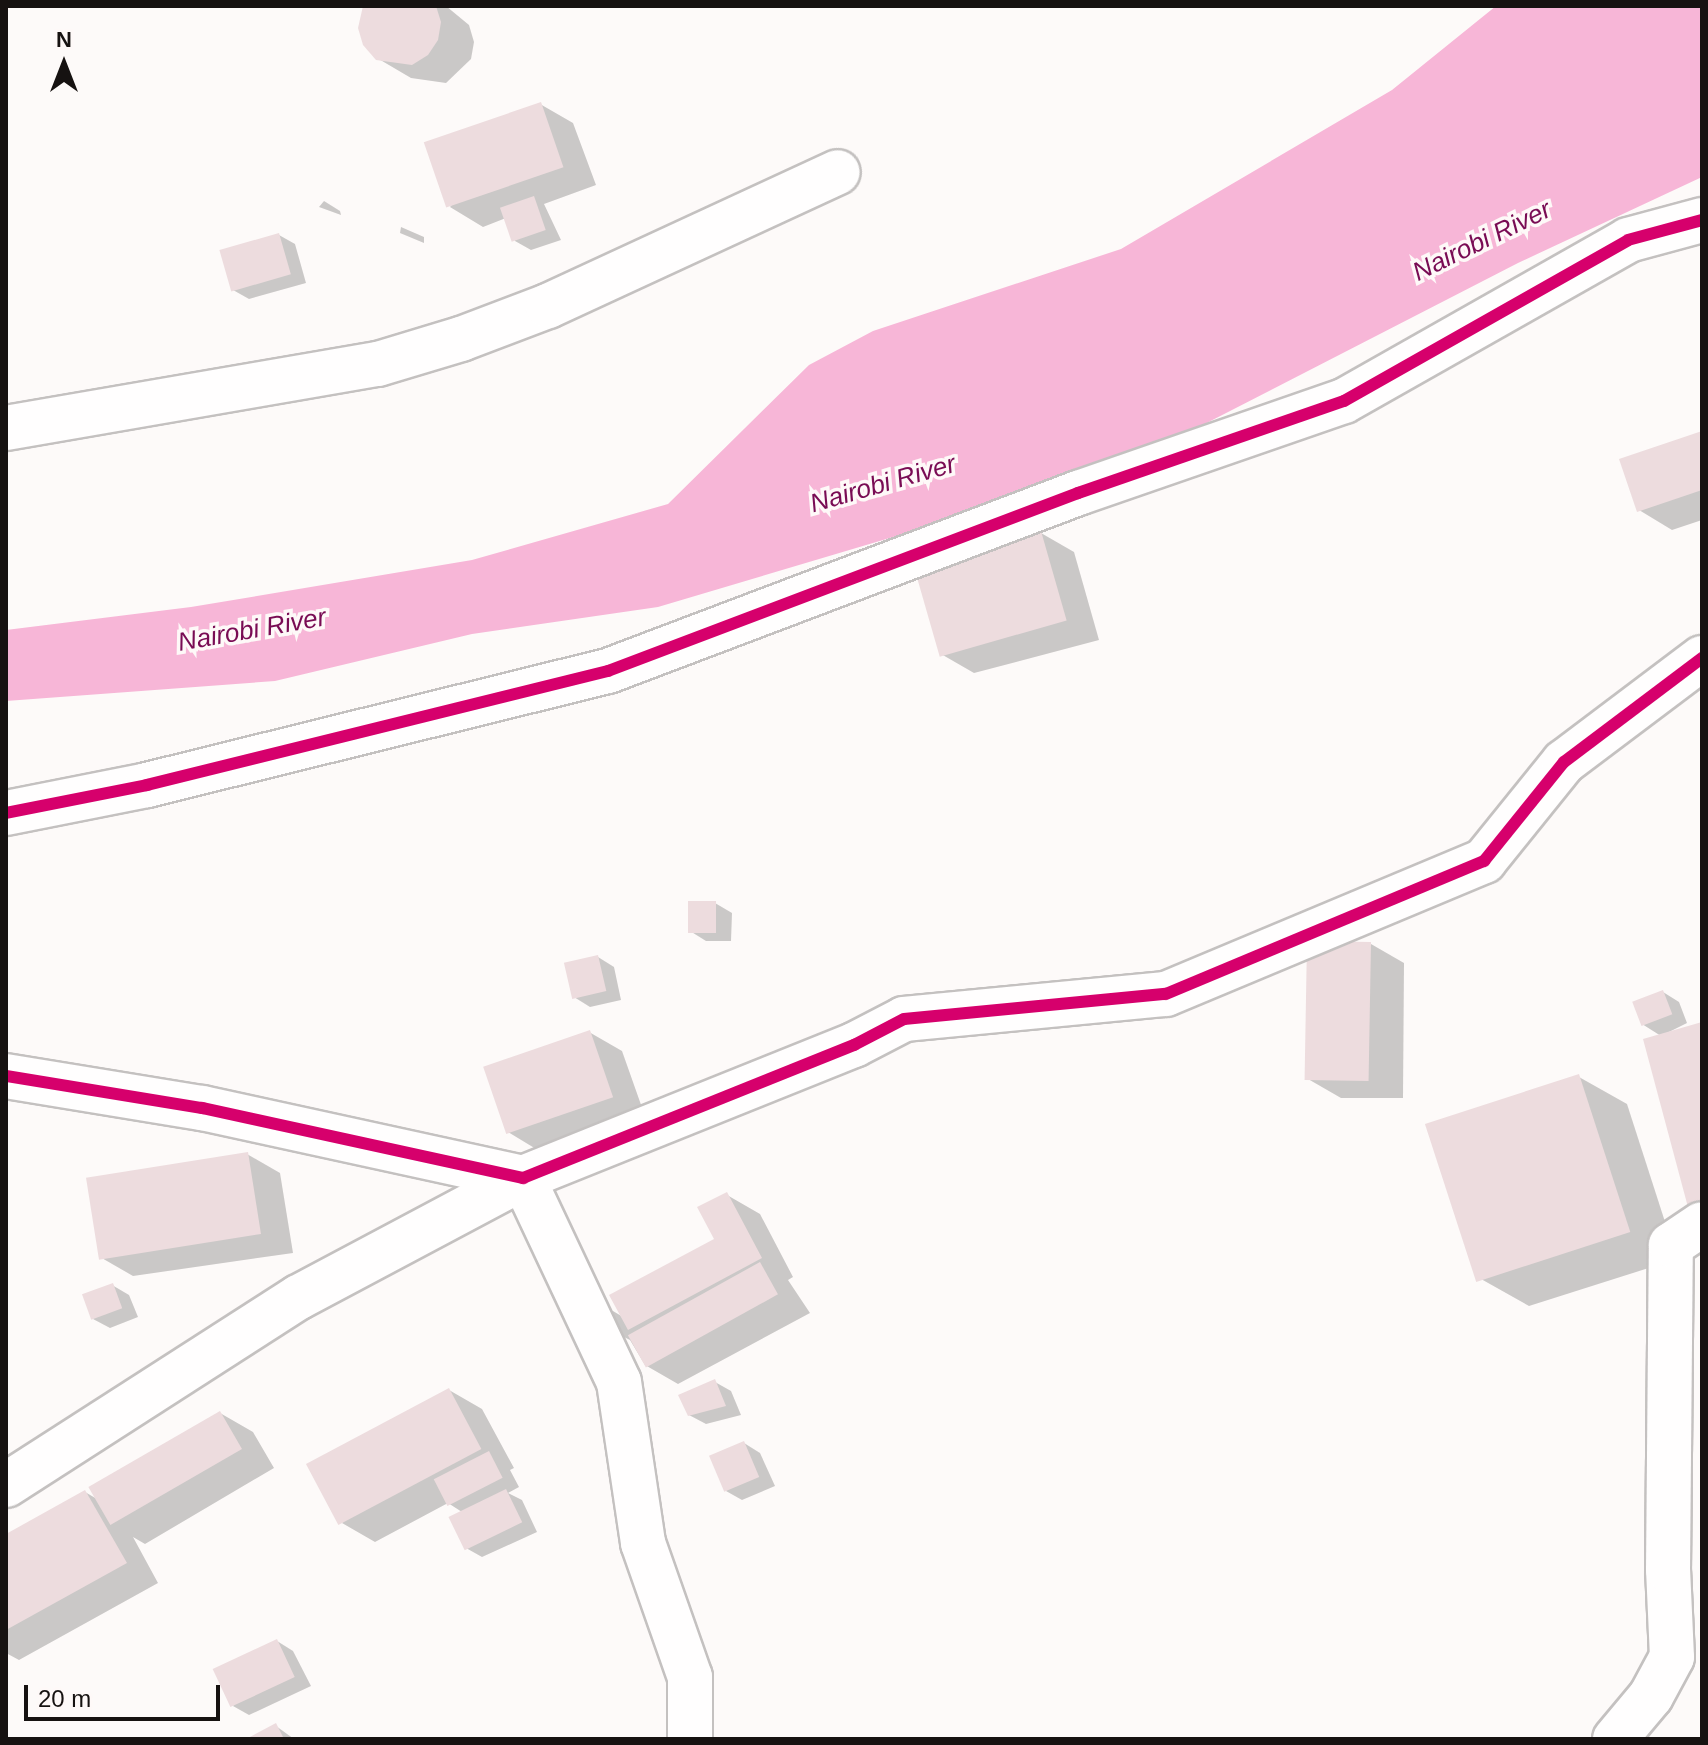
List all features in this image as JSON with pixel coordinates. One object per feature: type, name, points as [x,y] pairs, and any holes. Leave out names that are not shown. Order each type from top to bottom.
[{"type":"street","points":[[6,428],[378,364],[461,339],[548,306],[838,172]]},
{"type":"street","points":[[6,813],[147,785],[608,671],[1078,493],[1344,401],[1628,240],[1702,220]]},
{"type":"street","points":[[6,1485],[299,1297],[523,1178],[854,1045],[904,1019],[1166,994],[1484,861],[1564,762],[1702,658]]},
{"type":"street","points":[[6,1076],[202,1108],[523,1178]]},
{"type":"street","points":[[523,1178],[619,1382],[643,1543],[690,1677],[690,1739]]},
{"type":"street","points":[[1615,1739],[1651,1696],[1672,1657],[1668,1570],[1671,1245],[1702,1224]]},
{"type":"water","name":"Nairobi River","points":[[1496,6],[1702,6],[1702,177],[1518,263],[1191,431],[1004,504],[658,607],[472,634],[275,681],[6,701],[6,630],[191,607],[472,560],[668,504],[809,365],[873,331],[1121,249],[1392,90]]},
{"type":"building","points":[[363,6],[436,6],[441,22],[438,40],[428,55],[412,65],[376,60],[363,45],[358,28]]},
{"type":"building","points":[[541,102],[563,167],[446,208],[424,142]]},
{"type":"building","points":[[534,196],[546,230],[512,242],[500,208]]},
{"type":"building","points":[[279,233],[291,274],[231,291],[219,250]]},
{"type":"building","points":[[1702,431],[1702,490],[1637,512],[1619,459]]},
{"type":"building","points":[[1041,531],[1067,620],[940,657],[914,567]]},
{"type":"building","points":[[688,901],[716,901],[716,933],[688,933]]},
{"type":"building","points":[[1307,941],[1371,942],[1369,1081],[1305,1080]]},
{"type":"building","points":[[598,955],[606,991],[572,999],[564,963]]},
{"type":"building","points":[[1663,990],[1672,1014],[1642,1026],[1632,1002]]},
{"type":"building","points":[[1702,1022],[1702,1207],[1689,1211],[1643,1039]]},
{"type":"building","points":[[590,1030],[613,1097],[506,1134],[483,1067]]},
{"type":"building","points":[[1579,1074],[1630,1232],[1476,1282],[1425,1124]]},
{"type":"building","points":[[248,1152],[261,1234],[99,1260],[86,1178]]},
{"type":"building","points":[[727,1192],[762,1258],[628,1330],[609,1295],[714,1239],[697,1207]]},
{"type":"building","points":[[760,1262],[778,1294],[646,1368],[628,1335]]},
{"type":"building","points":[[113,1283],[122,1308],[91,1320],[82,1294]]},
{"type":"building","points":[[715,1379],[726,1406],[688,1416],[678,1395]]},
{"type":"building","points":[[449,1388],[481,1449],[338,1525],[306,1464]]},
{"type":"building","points":[[220,1411],[242,1449],[110,1525],[88,1487]]},
{"type":"building","points":[[744,1441],[759,1477],[724,1492],[709,1456]]},
{"type":"building","points":[[489,1451],[503,1478],[447,1506],[434,1479]]},
{"type":"building","points":[[506,1489],[522,1522],[465,1550],[448,1517]]},
{"type":"building","points":[[85,1490],[127,1563],[6,1630],[6,1534]]},
{"type":"building","points":[[277,1639],[295,1677],[230,1707],[213,1669]]},
{"type":"building","points":[[276,1723],[284,1739],[246,1739]]},
{"type":"cycle path","points":[[6,813],[147,785],[608,671],[1078,493],[1344,401],[1628,240],[1702,220]]},
{"type":"cycle path","points":[[6,1076],[202,1108],[523,1178],[854,1045],[904,1019],[1166,994],[1484,861],[1564,762],[1702,658]]}]
